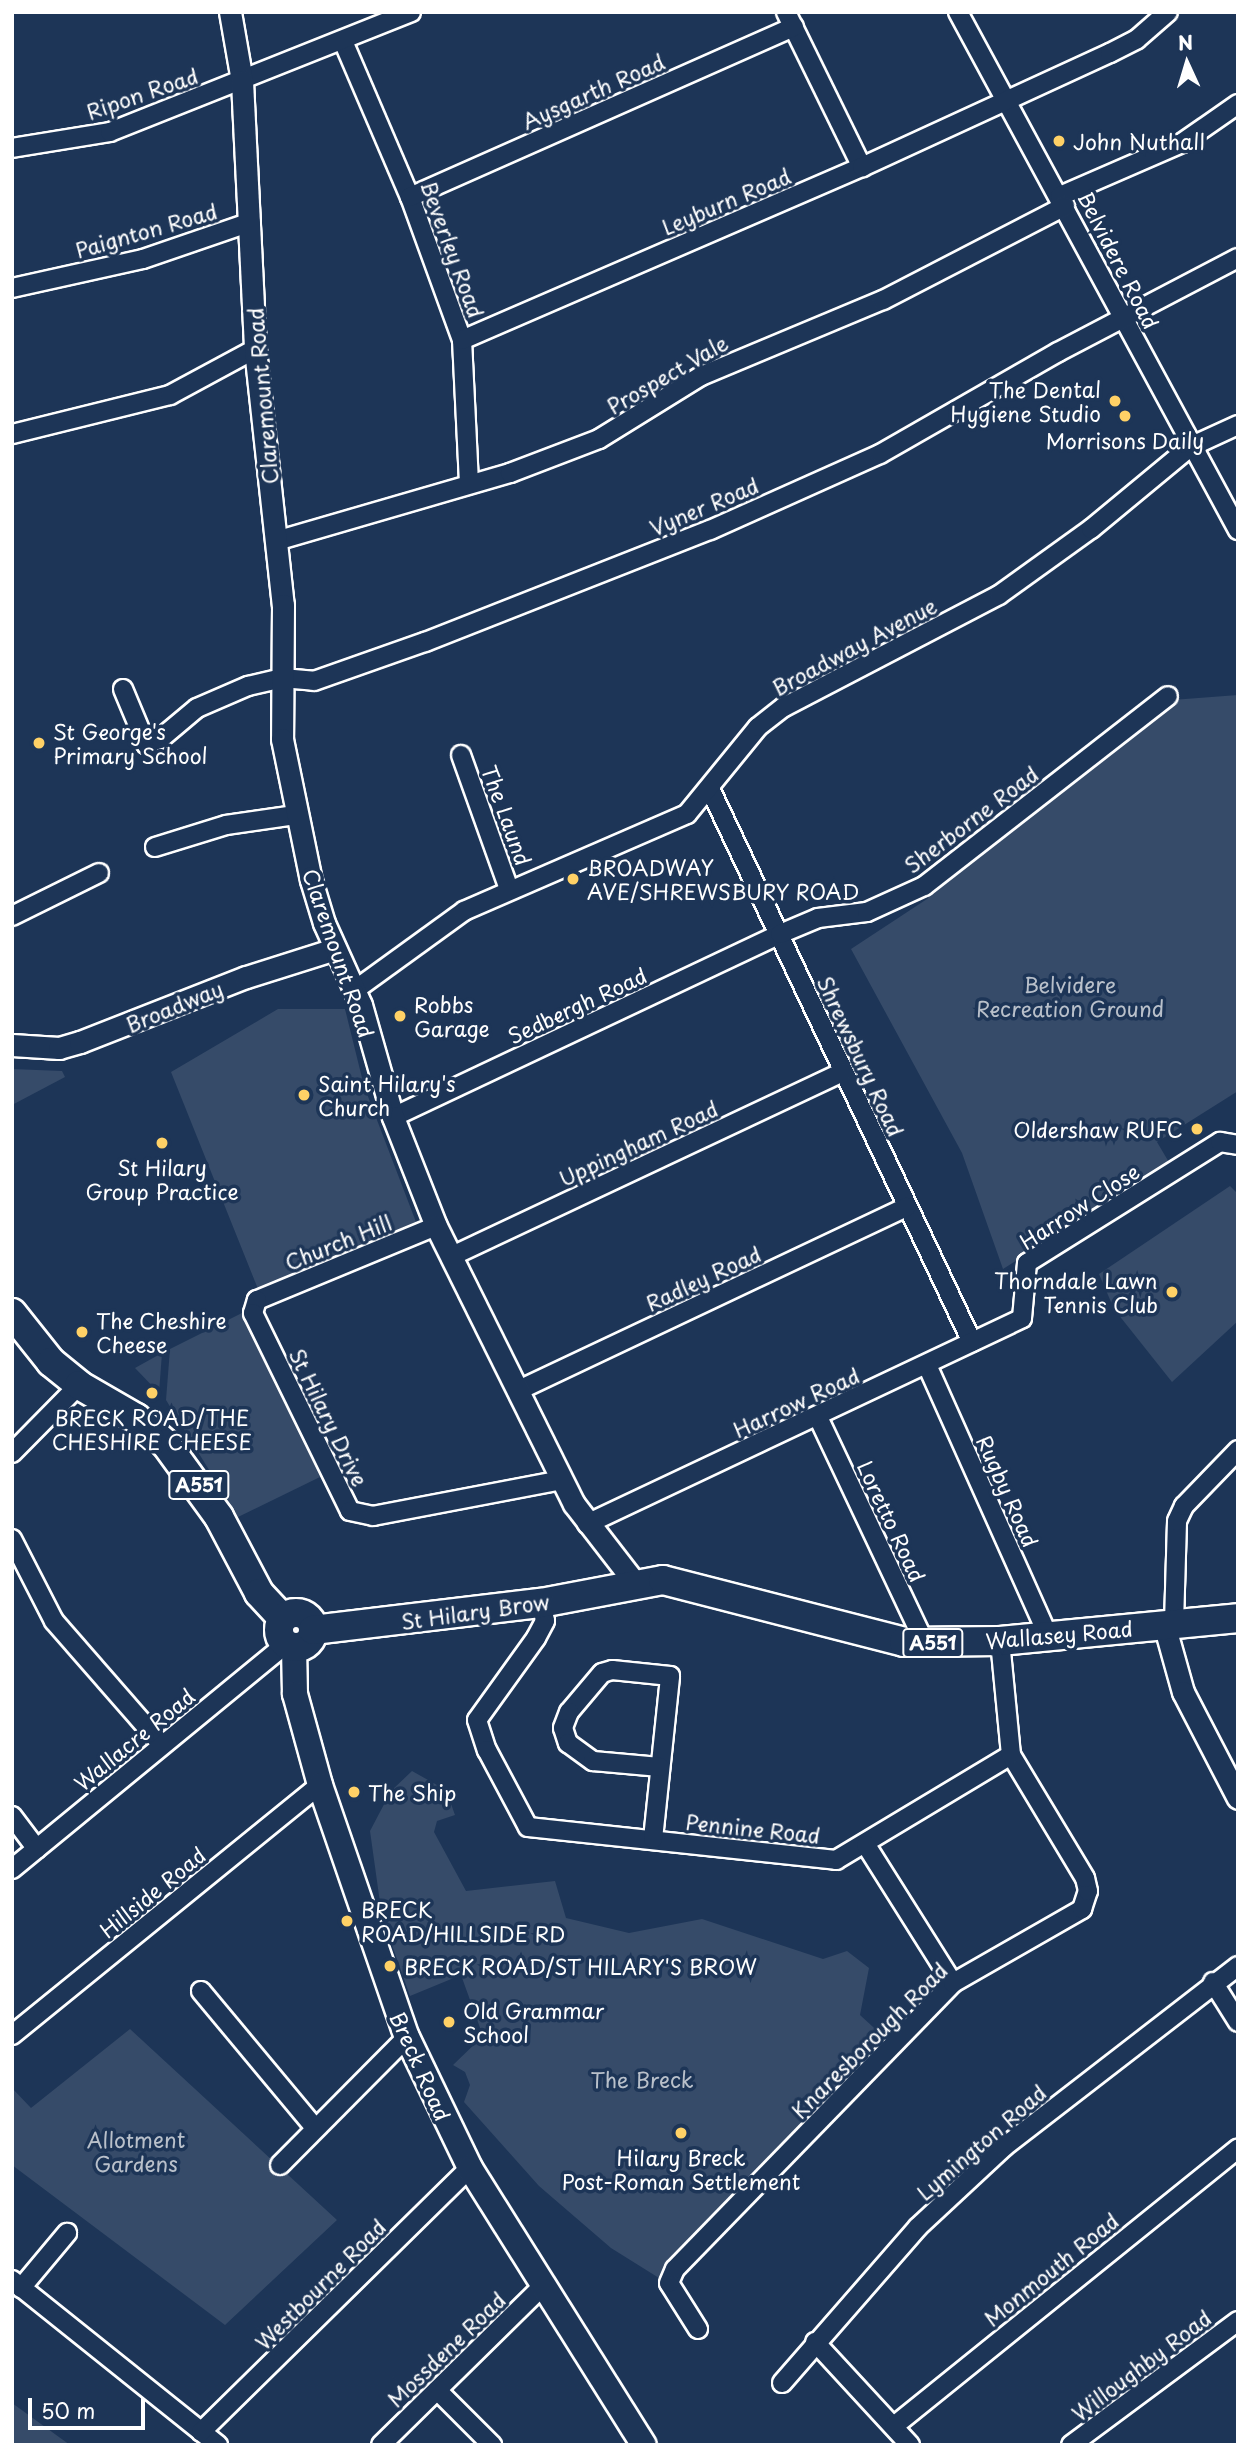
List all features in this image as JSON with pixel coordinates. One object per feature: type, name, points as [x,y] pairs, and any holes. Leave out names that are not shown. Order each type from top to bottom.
[{"type":"main road","name":"A551","points":[[12,1313],[51,1362],[79,1385],[136,1418],[166,1444],[219,1517],[259,1593],[294,1635]]},
{"type":"main road","name":"Wallasey Road","points":[[635,1583],[663,1580],[791,1616],[925,1643],[1000,1641],[1238,1618]]},
{"type":"main road","name":"St Hilary Brow","points":[[294,1635],[541,1603],[635,1583]]},
{"type":"main road","name":"Breck Road","points":[[294,1635],[295,1693],[320,1785],[407,2037],[470,2168],[637,2439]]},
{"type":"street","name":"Claremount Road","points":[[230,12],[243,81],[256,349],[283,605],[282,739],[295,815],[335,949],[355,990],[393,1117],[436,1226],[562,1480],[587,1524],[635,1583]]},
{"type":"street","name":"Belvidere Road","points":[[958,12],[1063,201],[1190,447],[1238,530]]},
{"type":"street","name":"Leyburn Road","points":[[462,340],[862,167],[1006,101],[1137,39],[1167,12]]},
{"type":"street","name":"Ripon Road","points":[[12,148],[110,132],[343,41],[406,13]]},
{"type":"street","points":[[790,20],[862,167]]},
{"type":"street","name":"Aysgarth Road","points":[[410,197],[790,20]]},
{"type":"street","name":"Beverley Road","points":[[343,41],[410,197],[462,340],[470,484]]},
{"type":"street","name":"Prospect Vale","points":[[276,541],[470,484],[599,439],[701,376],[895,294],[1063,201],[1182,143],[1238,104]]},
{"type":"street","name":"Paignton Road","points":[[12,288],[144,260],[251,222]]},
{"type":"street","name":"Vyner Road","points":[[123,689],[146,744],[160,739],[197,708],[248,686],[282,678],[314,681],[710,530],[880,454],[1122,317],[1238,258]]},
{"type":"street","points":[[12,434],[170,395],[256,349]]},
{"type":"street","name":"Broadway Avenue","points":[[355,990],[464,911],[509,889],[687,814],[710,789],[738,749],[784,707],[999,595],[1091,529],[1190,447],[1238,425]]},
{"type":"street","name":"Sherborne Road","points":[[780,934],[818,918],[867,912],[924,886],[1168,696]]},
{"type":"street","name":"The Laund","points":[[461,755],[509,889]]},
{"type":"street","name":"Shrewsbury Road","points":[[710,789],[972,1342]]},
{"type":"street","points":[[155,847],[226,825],[295,815]]},
{"type":"street","points":[[12,916],[99,873]]},
{"type":"street","name":"Sedbergh Road","points":[[393,1117],[780,934]]},
{"type":"street","name":"Broadway","points":[[12,1045],[59,1048],[80,1042],[246,977],[335,949]]},
{"type":"street","name":"Uppingham Road","points":[[452,1256],[843,1072]]},
{"type":"street","name":"Harrow Close","points":[[1022,1318],[1027,1263],[1220,1142],[1238,1145]]},
{"type":"street","name":"Radley Road","points":[[517,1391],[907,1207]]},
{"type":"street","name":"Church Hill","points":[[257,1300],[436,1226]]},
{"type":"street","name":"St Hilary Drive","points":[[257,1300],[253,1313],[350,1511],[373,1516],[562,1480]]},
{"type":"street","name":"Harrow Road","points":[[587,1524],[927,1366],[1022,1318]]},
{"type":"street","name":"Rugby Road","points":[[927,1366],[1048,1635]]},
{"type":"street","points":[[12,1454],[79,1385]]},
{"type":"street","name":"Loretto Road","points":[[818,1417],[925,1643]]},
{"type":"street","points":[[1238,1450],[1184,1506],[1177,1521],[1169,1623],[1183,1692],[1238,1798]]},
{"type":"street","points":[[12,1539],[54,1621],[162,1745]]},
{"type":"street","name":"Pennine Road","points":[[541,1603],[545,1620],[536,1638],[477,1720],[486,1750],[528,1827],[545,1831],[653,1839],[836,1860],[866,1845],[1011,1755]]},
{"type":"street","name":"Wallacre Road","points":[[12,1869],[294,1635]]},
{"type":"street","name":"Knaresborough Road","points":[[698,2329],[669,2283],[670,2275],[953,1983],[1082,1909],[1088,1891],[1085,1878],[1011,1755],[1000,1641]]},
{"type":"street","points":[[653,1839],[670,1676],[612,1670],[602,1673],[569,1712],[564,1728],[568,1743],[593,1761],[660,1767]]},
{"type":"street","name":"Hillside Road","points":[[12,2035],[320,1785]]},
{"type":"street","points":[[12,1816],[37,1849]]},
{"type":"street","points":[[866,1845],[953,1983]]},
{"type":"street","name":"Lymington Road","points":[[782,2383],[918,2227],[1004,2147],[1213,1982],[1238,1966]]},
{"type":"street","points":[[1213,1982],[1238,2022]]},
{"type":"street","points":[[201,1991],[315,2128]]},
{"type":"street","points":[[280,2165],[407,2037]]},
{"type":"street","name":"Monmouth Road","points":[[894,2426],[1238,2148]]},
{"type":"street","name":"Westbourne Road","points":[[201,2432],[470,2168]]},
{"type":"street","points":[[67,2234],[17,2284],[218,2445]]},
{"type":"street","name":"Mossdene Road","points":[[381,2445],[544,2285]]},
{"type":"street","name":"Willoughby Road","points":[[1071,2445],[1238,2321]]},
{"type":"street","points":[[815,2342],[910,2445]]},
{"type":"street","points":[[437,2390],[492,2445]]},
{"type":"green space","name":"Belvidere Recreation Ground","points":[[1238,695],[1238,1091],[1157,1142],[1170,1164],[1003,1269],[962,1153],[851,949],[927,899],[1172,700]]},
{"type":"green space","points":[[278,1009],[345,1009],[364,1086],[416,1222],[258,1289],[171,1072]]},
{"type":"green space","points":[[12,1069],[62,1071],[65,1077],[12,1105]]},
{"type":"green space","name":"Thorndale Lawn Tennis Club","points":[[1230,1186],[1238,1194],[1238,1321],[1172,1382],[1114,1309],[1099,1274]]},
{"type":"green space","points":[[244,1312],[320,1477],[238,1517],[166,1400],[170,1349]]},
{"type":"green space","points":[[162,1353],[159,1393],[135,1368]]},
{"type":"green space","name":"The Breck","points":[[412,1771],[446,1790],[455,1815],[437,1821],[434,1832],[466,1891],[555,1881],[566,1918],[629,1933],[702,1919],[823,1959],[847,1951],[869,1968],[860,2015],[884,2037],[659,2278],[611,2248],[539,2186],[464,2102],[470,2085],[465,2072],[453,2065],[483,2036],[461,1975],[410,1996],[382,1917],[370,1831],[391,1791]]},
{"type":"green space","name":"Allotment Gardens","points":[[130,2029],[337,2220],[225,2325],[12,2165],[12,2088],[31,2108]]},
{"type":"green space","points":[[12,2403],[70,2445],[12,2445]]},
{"type":"place","name":"John Nuthall","points":[[1059,141]]},
{"type":"place","name":"The Dental Hygiene Studio","points":[[1115,401]]},
{"type":"place","name":"Morrisons Daily","points":[[1125,416]]},
{"type":"place","name":"St George's Primary School","points":[[39,743]]},
{"type":"place","name":"BROADWAY AVE/SHREWSBURY ROAD","points":[[573,879]]},
{"type":"place","name":"Robbs Garage","points":[[400,1016]]},
{"type":"place","name":"Saint Hilary's Church","points":[[304,1095]]},
{"type":"place","name":"Oldershaw RUFC","points":[[1197,1129]]},
{"type":"place","name":"St Hilary Group Practice","points":[[162,1143]]},
{"type":"place","name":"Thorndale Lawn Tennis Club","points":[[1172,1292]]},
{"type":"place","name":"The Cheshire Cheese","points":[[82,1332]]},
{"type":"place","name":"BRECK ROAD/THE CHESHIRE CHEESE","points":[[152,1393]]},
{"type":"place","name":"The Ship","points":[[354,1792]]},
{"type":"place","name":"BRECK ROAD/HILLSIDE RD","points":[[347,1921]]},
{"type":"place","name":"BRECK ROAD/ST HILARY'S BROW","points":[[390,1966]]},
{"type":"place","name":"Old Grammar School","points":[[449,2022]]},
{"type":"place","name":"HiIary Breck Post-Roman Settlement","points":[[681,2133]]}]
